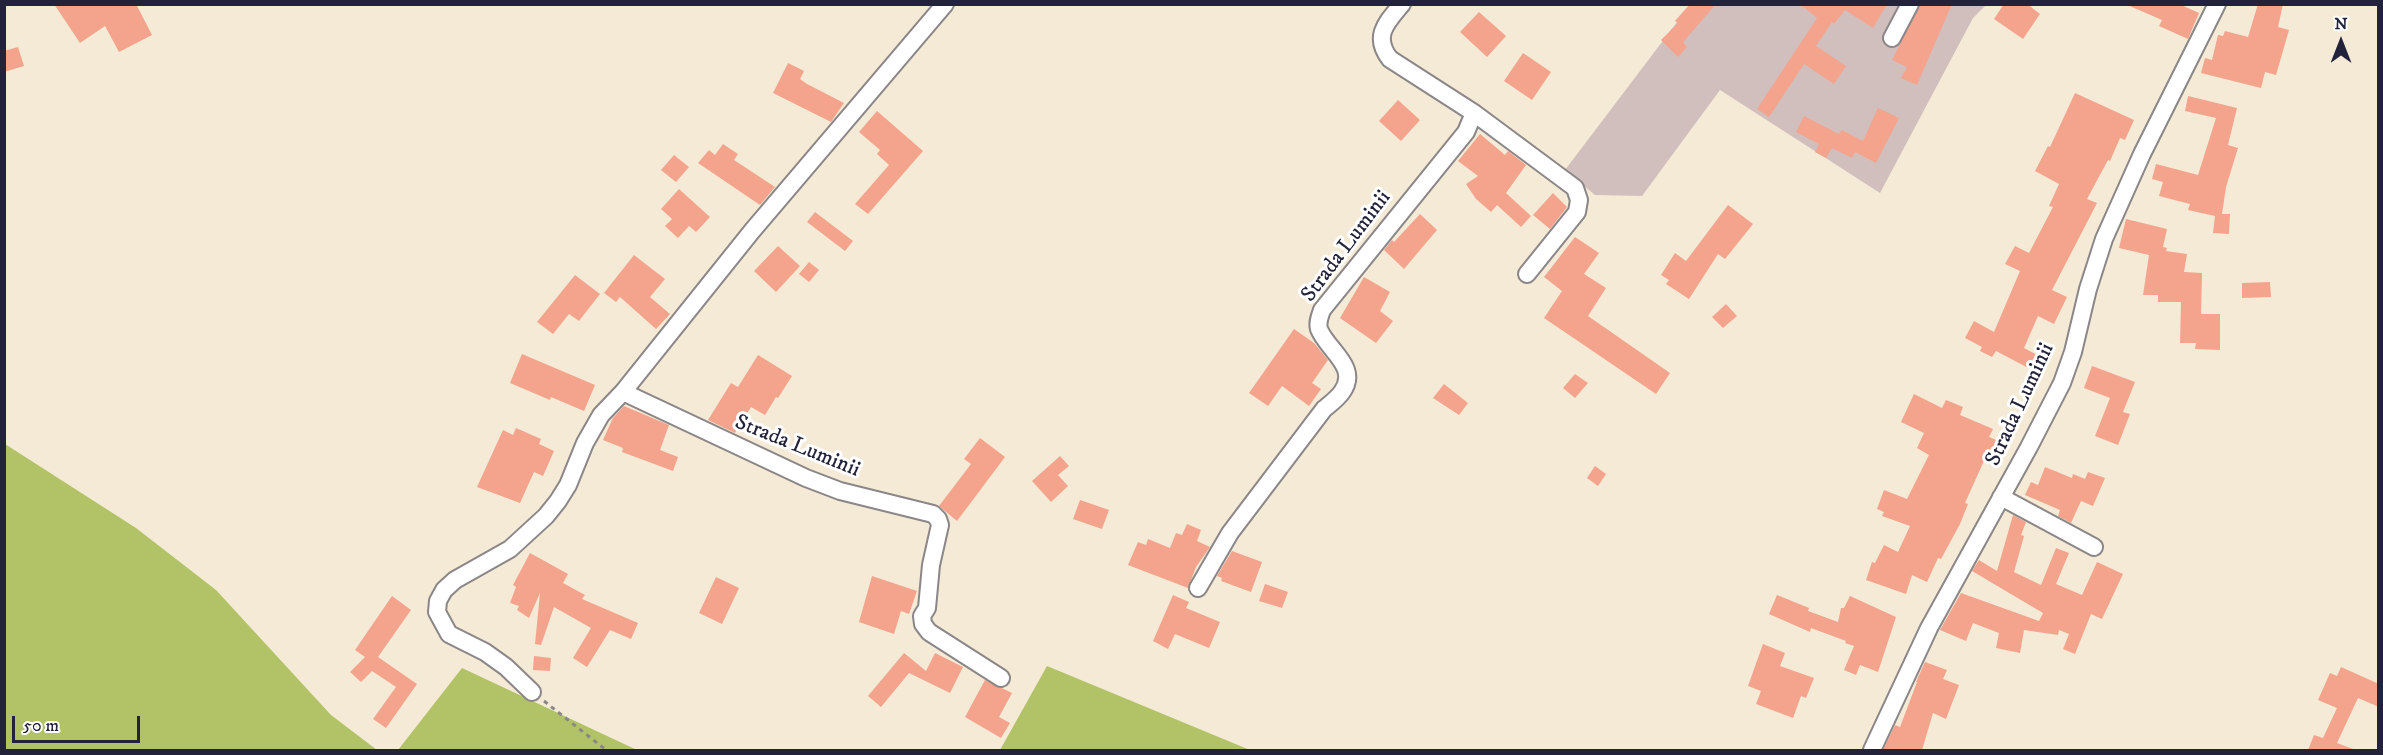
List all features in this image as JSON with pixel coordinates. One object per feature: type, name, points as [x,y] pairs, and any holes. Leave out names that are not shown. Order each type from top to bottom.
[{"type":"street","points":[[532,692],[506,667],[485,652],[449,634],[437,612],[438,601],[444,590],[455,580],[510,549],[546,516],[568,485],[585,443],[601,416],[623,392],[752,231],[945,4]]},
{"type":"street","points":[[1402,4],[1387,22],[1381,36],[1382,49],[1390,58],[1474,113],[1575,188],[1579,200],[1576,212],[1527,274]]},
{"type":"street","points":[[1892,38],[1910,4]]},
{"type":"street","name":"Strada Luminii","points":[[1872,750],[1929,628],[2030,447],[2068,368],[2088,289],[2104,238],[2142,154],[2217,4]]},
{"type":"street","name":"Strada Luminii","points":[[1198,588],[1230,533],[1324,409],[1342,392],[1347,380],[1346,368],[1319,329],[1318,320],[1322,310],[1466,132],[1474,113]]},
{"type":"street","name":"Strada Luminii","points":[[623,392],[806,478],[840,491],[933,514],[940,525],[931,565],[927,608],[922,616],[923,624],[929,632],[1001,678]]},
{"type":"street","points":[[2001,497],[2094,547]]},
{"type":"path","points":[[532,692],[606,750]]},
{"type":"shaded area","points":[[1690,5],[1986,5],[1973,18],[1880,193],[1720,90],[1642,196],[1595,195],[1565,170]]},
{"type":"green space","points":[[5,444],[136,528],[216,590],[331,715],[377,750],[5,750]]},
{"type":"green space","points":[[1047,666],[1250,750],[1000,750]]},
{"type":"green space","points":[[462,668],[637,750],[398,750]]},
{"type":"building","points":[[54,4],[136,4],[152,35],[119,52],[105,26],[80,43]]},
{"type":"building","points":[[1690,4],[1716,4],[1683,42],[1687,47],[1678,57],[1661,40],[1678,23],[1675,21]]},
{"type":"building","points":[[1800,4],[1887,4],[1873,28],[1845,10],[1834,24],[1832,22],[1816,46],[1846,66],[1834,84],[1804,64],[1769,117],[1757,109],[1817,18]]},
{"type":"building","points":[[1920,4],[1952,4],[1917,85],[1901,78],[1907,67],[1892,60]]},
{"type":"building","points":[[2004,4],[2027,4],[2040,14],[2023,39],[1994,19]]},
{"type":"building","points":[[2125,4],[2179,4],[2199,13],[2188,39],[2159,26],[2162,20]]},
{"type":"building","points":[[2258,4],[2283,4],[2278,27],[2289,30],[2276,75],[2265,72],[2261,88],[2201,73],[2205,58],[2212,60],[2218,35],[2223,36],[2225,31],[2248,37]]},
{"type":"building","points":[[1479,12],[1506,36],[1487,57],[1460,32]]},
{"type":"building","points":[[18,47],[24,66],[4,72],[4,51]]},
{"type":"building","points":[[1523,53],[1551,72],[1532,100],[1504,81]]},
{"type":"building","points":[[788,63],[804,71],[800,79],[807,84],[844,103],[831,122],[773,93]]},
{"type":"building","points":[[2075,93],[2134,120],[2125,140],[2120,138],[2110,161],[2108,160],[2087,199],[2097,203],[2052,290],[2067,297],[2054,324],[2038,316],[2024,348],[2041,357],[2034,371],[1996,351],[1992,357],[1980,351],[1982,347],[1965,338],[1974,321],[1994,332],[2020,271],[2005,264],[2015,246],[2029,253],[2053,207],[2049,206],[2059,184],[2035,171],[2048,146],[2050,147]]},
{"type":"building","points":[[2188,96],[2237,108],[2228,145],[2238,148],[2226,187],[2222,214],[2230,214],[2229,234],[2213,233],[2215,216],[2188,210],[2190,204],[2159,196],[2163,182],[2152,179],[2156,164],[2198,175],[2216,118],[2185,111]]},
{"type":"building","points":[[1398,100],[1420,120],[1401,141],[1379,121]]},
{"type":"building","points":[[1878,108],[1899,118],[1876,163],[1855,152],[1852,158],[1832,148],[1826,158],[1815,152],[1819,144],[1796,132],[1804,116],[1839,134],[1842,130],[1863,141]]},
{"type":"building","points":[[877,111],[923,151],[868,214],[855,204],[889,165],[877,154],[880,150],[859,132]]},
{"type":"building","points":[[1480,134],[1505,155],[1508,151],[1526,165],[1506,193],[1531,216],[1521,227],[1497,205],[1491,212],[1476,199],[1466,184],[1478,176],[1458,161]]},
{"type":"building","points":[[723,144],[738,154],[734,160],[775,187],[760,205],[698,163],[709,150],[715,155]]},
{"type":"building","points":[[674,155],[689,167],[676,182],[661,170]]},
{"type":"building","points":[[679,189],[710,217],[696,232],[689,226],[678,238],[665,226],[672,219],[661,209]]},
{"type":"building","points":[[1553,193],[1567,207],[1550,229],[1533,215]]},
{"type":"building","points":[[1728,205],[1753,224],[1725,259],[1718,254],[1689,299],[1666,284],[1669,280],[1661,275],[1675,253],[1686,261]]},
{"type":"building","points":[[815,212],[853,241],[845,251],[807,222]]},
{"type":"building","points":[[1420,214],[1437,230],[1404,269],[1384,250]]},
{"type":"building","points":[[2126,219],[2167,229],[2163,247],[2167,248],[2166,251],[2187,254],[2184,272],[2202,273],[2201,314],[2220,314],[2220,350],[2195,349],[2196,343],[2180,343],[2181,302],[2158,302],[2158,295],[2143,295],[2149,255],[2119,248]]},
{"type":"building","points":[[1575,237],[1599,253],[1584,274],[1606,288],[1588,316],[1670,373],[1656,394],[1544,318],[1562,291],[1544,277]]},
{"type":"building","points":[[778,246],[800,266],[776,292],[754,271]]},
{"type":"building","points":[[634,255],[665,279],[650,297],[670,314],[656,329],[620,297],[616,302],[604,293]]},
{"type":"building","points":[[809,262],[819,270],[809,282],[799,274]]},
{"type":"building","points":[[575,275],[600,294],[579,321],[569,314],[553,334],[537,322]]},
{"type":"building","points":[[1364,277],[1390,292],[1380,311],[1393,321],[1376,343],[1340,318]]},
{"type":"building","points":[[2270,282],[2271,297],[2242,298],[2242,283]]},
{"type":"building","points":[[1726,304],[1737,316],[1723,328],[1712,317]]},
{"type":"building","points":[[1294,329],[1314,343],[1328,360],[1312,383],[1321,389],[1309,406],[1282,386],[1268,406],[1249,393]]},
{"type":"building","points":[[522,354],[595,385],[584,411],[510,383]]},
{"type":"building","points":[[758,355],[792,376],[765,415],[751,407],[735,433],[708,420],[731,383],[738,387]]},
{"type":"building","points":[[2092,366],[2135,382],[2123,412],[2130,414],[2118,445],[2095,436],[2110,398],[2084,388]]},
{"type":"building","points":[[1575,374],[1588,383],[1575,398],[1563,388]]},
{"type":"building","points":[[1444,384],[1468,403],[1459,415],[1433,398]]},
{"type":"building","points":[[1914,394],[1942,408],[1946,400],[1963,407],[1960,415],[1993,429],[1989,437],[2001,442],[1995,457],[1987,454],[1965,503],[1968,504],[1960,524],[1941,559],[1938,558],[1927,582],[1912,575],[1906,594],[1866,580],[1872,562],[1875,563],[1884,545],[1898,552],[1910,526],[1882,516],[1884,512],[1877,509],[1884,490],[1907,499],[1929,455],[1917,448],[1924,433],[1901,422]]},
{"type":"building","points":[[624,406],[669,425],[660,450],[678,457],[673,471],[622,452],[623,448],[603,440],[613,418]]},
{"type":"building","points":[[516,428],[541,439],[539,444],[554,451],[543,476],[534,472],[520,503],[477,487],[503,430],[513,435]]},
{"type":"building","points":[[980,438],[1005,457],[957,521],[939,506],[971,464],[964,459]]},
{"type":"building","points":[[1060,456],[1069,466],[1058,475],[1068,486],[1051,502],[1032,481]]},
{"type":"building","points":[[1595,466],[1606,474],[1598,486],[1587,478]]},
{"type":"building","points":[[2045,467],[2072,478],[2073,474],[2085,479],[2088,472],[2105,478],[2093,506],[2081,501],[2071,523],[2058,516],[2060,510],[2025,495],[2031,482],[2038,485]]},
{"type":"building","points":[[1080,500],[1109,510],[1102,529],[1073,519]]},
{"type":"building","points":[[2013,515],[2026,522],[2021,535],[2024,536],[2014,572],[2041,585],[2056,548],[2069,553],[2056,584],[2082,595],[2097,562],[2123,574],[2102,619],[2091,614],[2075,654],[2063,649],[2069,634],[2059,630],[2058,635],[2024,630],[2020,653],[1996,648],[1999,633],[1973,623],[1966,641],[1940,630],[1961,593],[2039,621],[2043,613],[1972,571],[1979,560],[1997,571]]},
{"type":"building","points":[[1187,524],[1201,530],[1197,541],[1210,547],[1196,567],[1188,588],[1128,565],[1138,542],[1146,545],[1148,539],[1170,548],[1176,533],[1182,535]]},
{"type":"building","points":[[1232,551],[1262,562],[1251,592],[1221,581],[1222,578],[1217,576]]},
{"type":"building","points":[[530,553],[568,574],[563,583],[585,595],[582,599],[638,623],[631,639],[610,630],[587,667],[573,658],[591,628],[554,607],[541,645],[535,644],[540,593],[529,618],[517,610],[519,606],[510,603],[516,587],[513,585]]},
{"type":"building","points":[[872,576],[917,591],[909,614],[901,611],[894,634],[859,622]]},
{"type":"building","points":[[716,577],[739,588],[722,624],[699,613]]},
{"type":"building","points":[[1265,584],[1288,592],[1282,608],[1259,601]]},
{"type":"building","points":[[1173,595],[1189,602],[1186,608],[1220,622],[1209,648],[1175,634],[1168,649],[1153,641]]},
{"type":"building","points":[[1777,595],[1809,608],[1808,611],[1838,622],[1841,608],[1844,608],[1850,596],[1896,617],[1878,672],[1860,665],[1856,675],[1844,670],[1854,646],[1811,628],[1810,632],[1769,614]]},
{"type":"building","points":[[392,596],[411,610],[378,657],[417,684],[386,728],[373,719],[396,687],[372,671],[361,682],[350,672],[365,657],[355,650]]},
{"type":"building","points":[[1763,644],[1785,653],[1780,666],[1814,678],[1806,698],[1801,696],[1793,718],[1756,704],[1761,691],[1748,686]]},
{"type":"building","points":[[904,653],[926,671],[935,653],[963,667],[950,693],[909,673],[881,707],[868,696]]},
{"type":"building","points":[[534,656],[551,658],[550,671],[533,670]]},
{"type":"building","points":[[1925,662],[1947,670],[1943,679],[1959,685],[1946,719],[1933,713],[1922,750],[1883,750],[1895,725],[1900,727]]},
{"type":"building","points":[[2341,667],[2379,684],[2379,707],[2358,698],[2337,743],[2352,750],[2308,750],[2314,735],[2323,738],[2337,708],[2318,700],[2330,673],[2337,676]]},
{"type":"building","points":[[985,680],[1012,693],[999,717],[1010,723],[1001,738],[965,717]]}]
